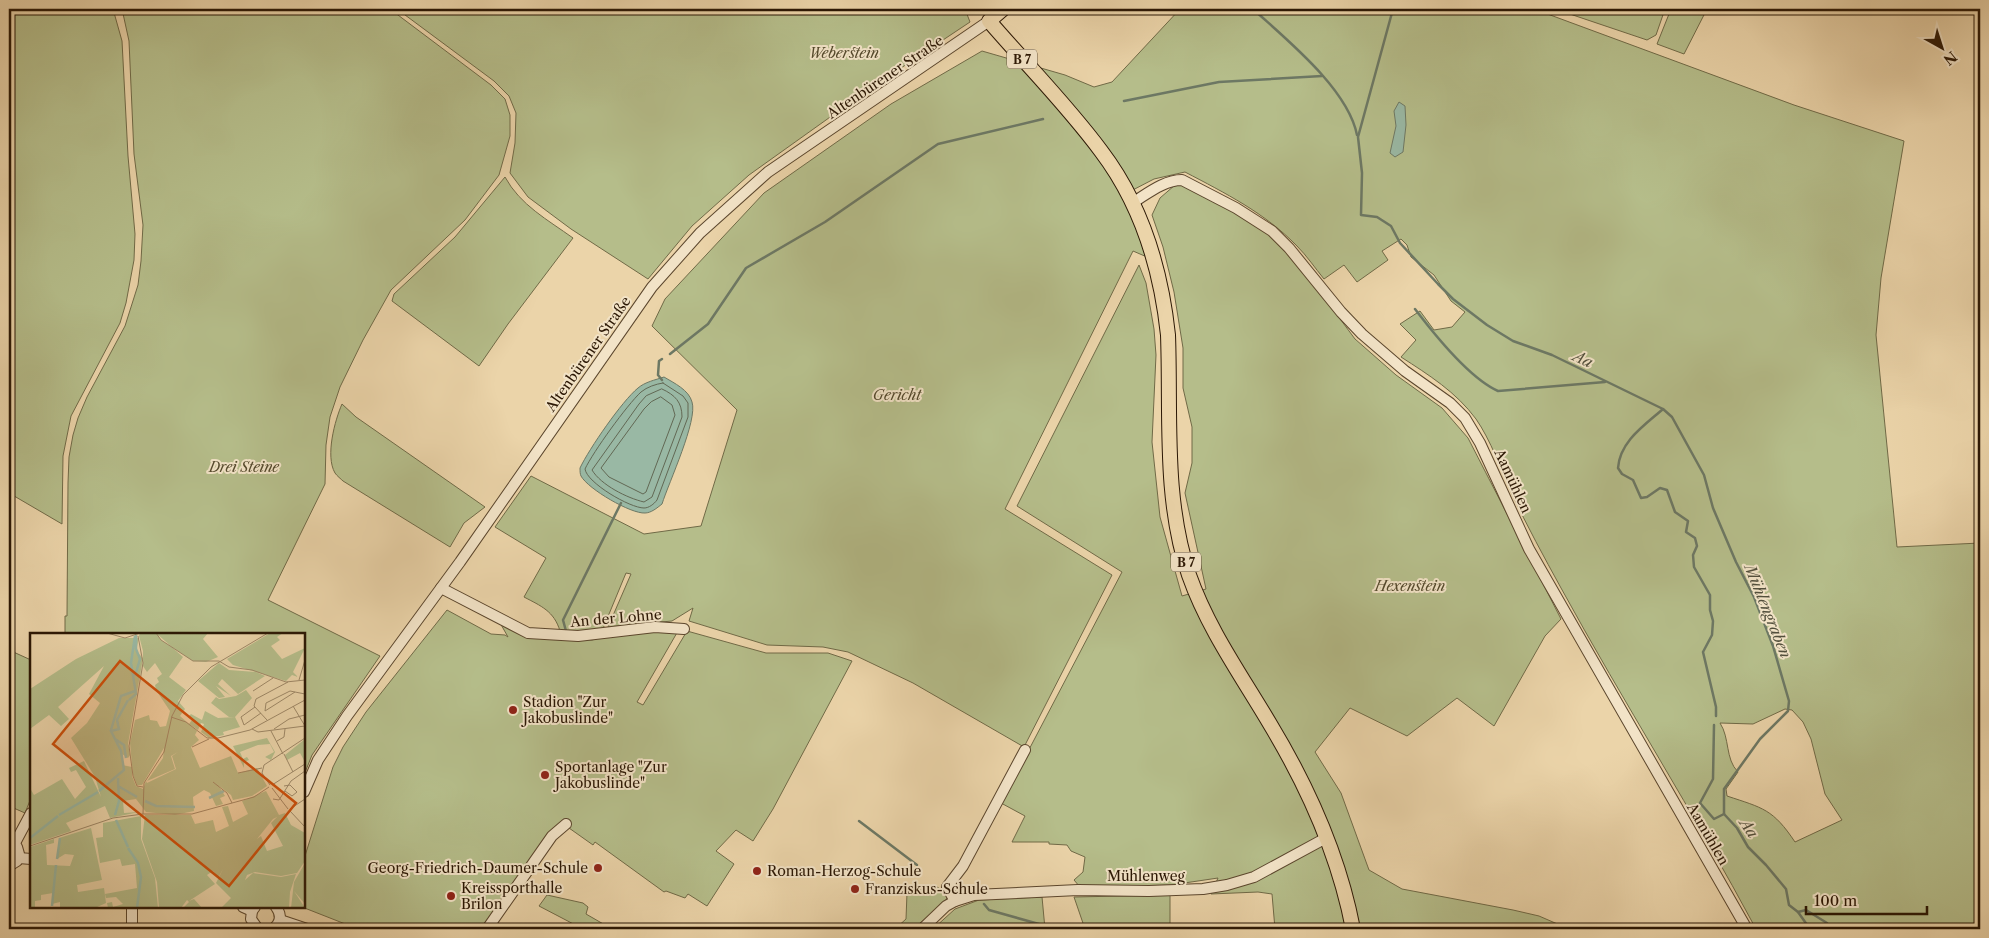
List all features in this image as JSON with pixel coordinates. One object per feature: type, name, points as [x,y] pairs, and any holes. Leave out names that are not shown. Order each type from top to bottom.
[{"type":"main road","points":[[989,21],[1003,9]]},
{"type":"main road","name":"B 7","points":[[989,21],[1102,152],[1132,202],[1148,240],[1163,290],[1168,336],[1173,501],[1179,538],[1189,575],[1222,646],[1293,763],[1308,793],[1338,872],[1353,929]]},
{"type":"street","name":"Altenbürener Straße","points":[[305,790],[318,760],[336,732],[441,588],[652,287],[700,233],[768,172],[989,21]]},
{"type":"street","name":"Aamühlen","points":[[1132,202],[1167,183],[1174,180],[1182,180],[1236,208],[1265,226],[1289,248],[1341,312],[1362,334],[1405,371],[1450,403],[1465,418],[1480,443],[1529,549],[1747,929]]},
{"type":"street","name":"An der Lohne","points":[[441,588],[528,633],[578,636],[654,627],[684,629]]},
{"type":"street","points":[[955,901],[947,887],[964,866],[1024,750]]},
{"type":"street","points":[[9,866],[14,864],[19,858],[18,851],[11,844],[30,815]]},
{"type":"street","points":[[487,929],[552,836],[566,824]]},
{"type":"street","name":"Mühlenweg","points":[[922,929],[940,910],[955,901],[974,896],[1015,892],[1078,890],[1149,891],[1202,889],[1227,885],[1254,877],[1326,838]]},
{"type":"street","points":[[19,858],[30,859]]},
{"type":"street","points":[[132,908],[132,929]]},
{"type":"street","points":[[250,908],[251,919],[258,929]]},
{"type":"street","points":[[273,929],[280,920],[276,908]]},
{"type":"street","points":[[280,920],[306,929]]},
{"type":"green space","points":[[9,9],[113,9],[122,41],[128,156],[135,234],[134,260],[126,303],[120,323],[71,416],[63,456],[62,524],[9,493]]},
{"type":"green space","name":"Drei Steine","points":[[122,9],[177,9],[192,13],[194,9],[390,9],[491,85],[505,99],[510,115],[510,136],[499,175],[465,220],[391,290],[363,340],[340,387],[330,417],[326,445],[325,484],[268,600],[380,656],[312,755],[305,772],[305,633],[65,633],[65,616],[67,616],[69,457],[73,435],[87,397],[125,326],[138,285],[141,261],[143,225],[134,154],[129,41]]},
{"type":"green space","name":"Weberstein","points":[[397,9],[965,9],[970,22],[868,90],[749,175],[692,226],[648,279],[571,229],[528,197],[510,173],[515,143],[516,113],[509,96],[494,81]]},
{"type":"green space","name":"Gericht","points":[[1180,9],[1534,9],[1794,105],[1904,141],[1881,278],[1876,335],[1897,547],[1980,543],[1980,929],[1756,929],[1555,576],[1512,494],[1491,445],[1481,427],[1468,409],[1451,392],[1401,357],[1416,340],[1400,324],[1420,311],[1434,330],[1452,327],[1465,312],[1451,301],[1434,275],[1411,257],[1407,245],[1401,239],[1382,251],[1388,260],[1357,282],[1344,265],[1324,279],[1301,250],[1272,223],[1244,204],[1185,172],[1154,179],[1127,193],[1147,257],[1133,251],[1005,509],[1112,575],[1024,747],[913,683],[848,652],[823,647],[767,645],[689,621],[693,608],[672,621],[608,627],[631,574],[626,573],[602,631],[560,631],[550,614],[541,606],[524,597],[546,558],[495,527],[531,476],[644,534],[701,526],[737,410],[652,326],[665,299],[764,193],[891,104],[982,51],[1065,75],[1094,87],[1112,82]],"holes":[[[1785,709],[1792,710],[1803,722],[1811,739],[1825,794],[1842,820],[1795,842],[1780,823],[1766,811],[1727,796],[1726,789],[1738,772],[1731,761],[1720,723],[1753,724]]]},
{"type":"green space","points":[[1555,9],[1665,9],[1656,35],[1647,40]]},
{"type":"green space","points":[[1671,9],[1707,9],[1684,54],[1657,44]]},
{"type":"green space","points":[[505,177],[518,196],[544,218],[573,238],[479,366],[392,301],[394,294],[455,237]]},
{"type":"green space","name":"Hexenstein","points":[[1175,185],[1184,185],[1266,229],[1291,253],[1355,339],[1396,375],[1442,408],[1468,438],[1561,619],[1545,636],[1494,726],[1457,698],[1407,736],[1350,708],[1315,752],[1341,793],[1369,870],[1402,889],[1539,916],[1569,929],[1275,929],[1272,894],[1258,892],[1211,894],[1218,878],[1171,885],[1080,887],[1074,880],[1083,872],[1085,857],[1071,851],[1067,845],[1049,844],[1049,842],[1012,842],[1025,816],[1001,803],[1122,572],[1017,506],[1139,265],[1146,283],[1154,329],[1156,355],[1152,442],[1160,517],[1182,596],[1206,589],[1185,493],[1192,463],[1192,427],[1183,388],[1183,348],[1174,292],[1163,247],[1152,215],[1160,198]]},
{"type":"green space","points":[[342,404],[356,417],[485,507],[464,523],[450,547],[343,481],[336,474],[332,466],[331,448],[334,428]]},
{"type":"green space","name":"Sportanlage \"Zur Jakobuslinde\"","points":[[447,610],[491,634],[508,637],[499,621],[526,635],[592,640],[625,631],[678,631],[637,702],[643,705],[687,631],[766,653],[828,653],[852,661],[773,809],[753,841],[736,830],[716,851],[734,864],[707,906],[688,894],[685,898],[666,891],[664,892],[595,842],[593,845],[569,828],[563,820],[506,893],[482,929],[358,929],[305,908],[305,856],[333,767],[343,747],[366,712]]},
{"type":"green space","points":[[9,650],[30,660],[30,800],[25,813],[9,806]]},
{"type":"green space","points":[[936,886],[946,894],[947,898],[944,903],[913,929],[895,929],[906,919],[907,893],[903,887],[925,890]]},
{"type":"green space","points":[[547,895],[583,903],[588,907],[586,914],[612,929],[583,929],[539,906]]},
{"type":"green space","points":[[1170,895],[1170,929],[1085,929],[1074,897]]},
{"type":"green space","points":[[1042,897],[1045,929],[933,929],[955,909],[979,900]]},
{"type":"water","points":[[1399,102],[1405,106],[1406,125],[1403,152],[1395,157],[1390,153],[1396,126],[1394,111]]},
{"type":"water","points":[[664,377],[681,387],[688,394],[692,402],[693,411],[682,452],[662,504],[654,510],[645,513],[620,505],[601,494],[585,481],[581,476],[580,468],[606,426],[631,394],[644,384]]},
{"type":"waterway","points":[[1253,9],[1298,50],[1329,83],[1342,100],[1357,135]]},
{"type":"waterway","name":"Aa","points":[[1393,9],[1358,137],[1362,173],[1361,215],[1377,217],[1391,226],[1400,243],[1438,284],[1453,299],[1487,325],[1513,341],[1552,355],[1663,409],[1634,434],[1623,450],[1618,468],[1622,474],[1633,480],[1641,498],[1647,497],[1660,488],[1667,490],[1675,512],[1688,521],[1686,532],[1695,538],[1697,546],[1693,555],[1694,567],[1710,595],[1710,610],[1713,621],[1712,635],[1703,652],[1716,707],[1716,716]]},
{"type":"waterway","points":[[1124,101],[1219,82],[1322,76]]},
{"type":"waterway","points":[[670,354],[708,324],[746,268],[825,222],[938,144],[1043,119]]},
{"type":"waterway","name":"Mühlengraben","points":[[1415,309],[1442,343],[1464,366],[1487,385],[1498,391],[1605,382]]},
{"type":"waterway","points":[[662,359],[659,361],[658,375],[662,380]]},
{"type":"waterway","name":"Mühlengraben","points":[[1663,409],[1672,417],[1704,475],[1713,508],[1736,562],[1754,597],[1773,646],[1789,701],[1788,711],[1760,739],[1724,789],[1724,814]]},
{"type":"waterway","points":[[566,631],[563,620],[621,503]]},
{"type":"waterway","name":"Aa","points":[[1714,725],[1713,779],[1700,803],[1714,819],[1724,814],[1737,828],[1748,847],[1786,889],[1789,905],[1798,912],[1806,910],[1827,923],[1830,929]]},
{"type":"waterway","points":[[859,821],[917,865]]},
{"type":"waterway","points":[[984,904],[989,910],[1046,926]]},
{"type":"waterway","name":"Mühlengraben","points":[[1798,912],[1810,929]]},
{"type":"place","name":"Stadion \"Zur Jakobuslinde\"","points":[[513,710]]},
{"type":"place","name":"Sportanlage \"Zur Jakobuslinde\"","points":[[545,775]]},
{"type":"place","name":"Georg-Friedrich-Daumer-Schule","points":[[598,868]]},
{"type":"place","name":"Roman-Herzog-Schule","points":[[757,871]]},
{"type":"place","name":"Franziskus-Schule","points":[[855,889]]},
{"type":"place","name":"Kreissporthalle Brilon","points":[[451,896]]}]
